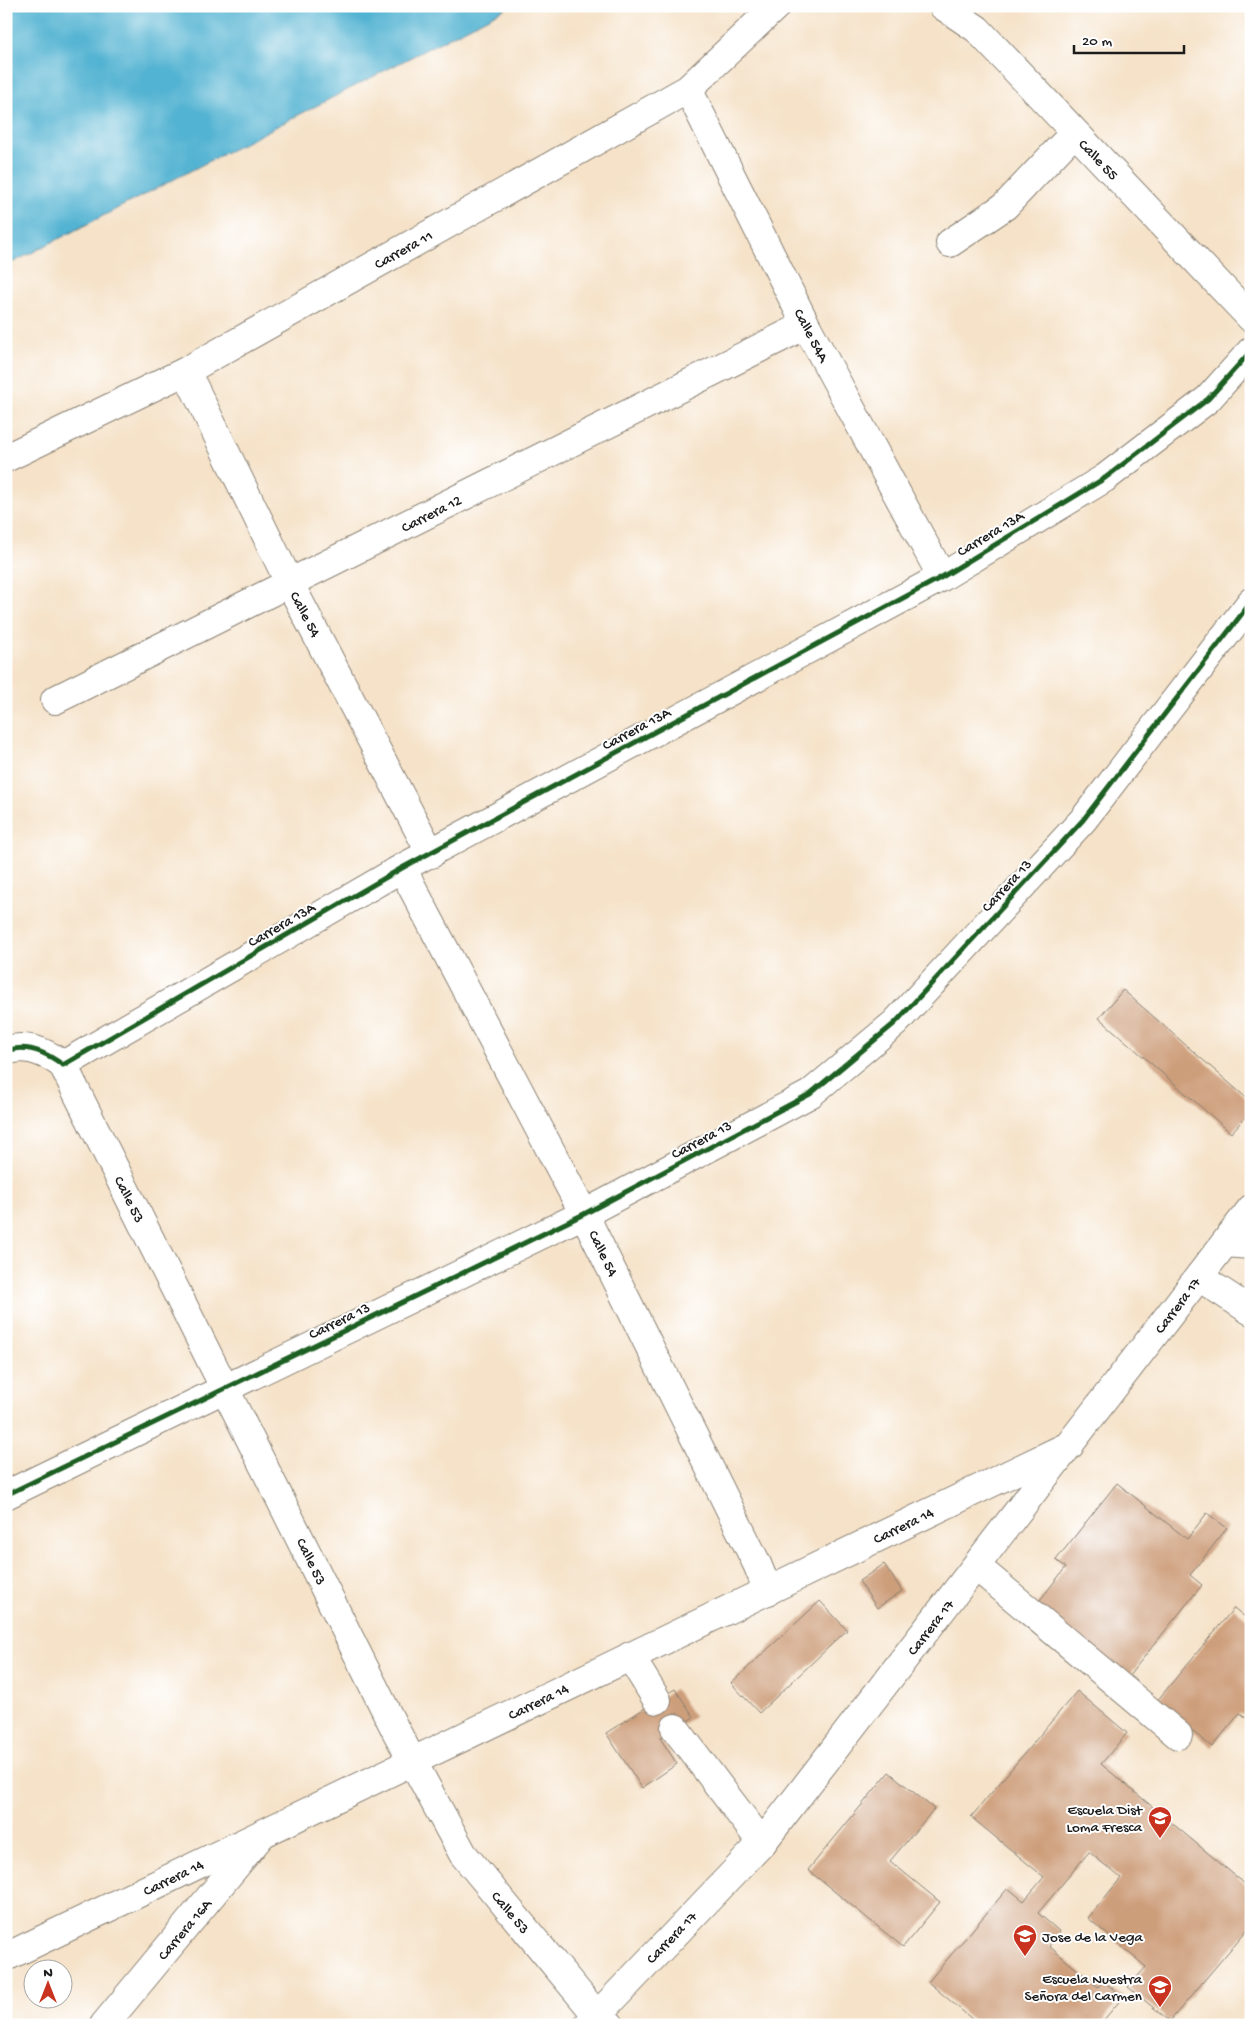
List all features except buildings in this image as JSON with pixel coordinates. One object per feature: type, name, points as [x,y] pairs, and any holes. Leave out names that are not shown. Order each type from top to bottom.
[{"type":"street","name":"Carrera 11","points":[[6,458],[186,371],[688,89],[776,6]]},
{"type":"street","name":"Calle 55","points":[[943,6],[977,29],[1251,318]]},
{"type":"street","name":"Calle 54A","points":[[688,89],[806,324],[942,577]]},
{"type":"street","points":[[950,244],[1005,206],[1074,133]]},
{"type":"street","name":"Carrera 12","points":[[55,700],[806,324]]},
{"type":"street","name":"Carrera 13A","points":[[63,1065],[402,868],[942,577],[1104,478],[1208,399],[1251,351]]},
{"type":"street","name":"Calle 54","points":[[186,371],[290,584],[430,854]]},
{"type":"street","name":"Carrera 13","points":[[6,1495],[226,1390],[584,1214],[810,1094],[895,1023],[1083,820],[1251,602]]},
{"type":"street","name":"Calle 54","points":[[402,868],[584,1214],[757,1564],[768,1591]]},
{"type":"street","points":[[7,1047],[29,1048],[48,1054],[63,1065]]},
{"type":"street","name":"Calle 53","points":[[63,1065],[396,1732],[414,1762],[462,1854],[598,2021]]},
{"type":"street","name":"Carrera 17","points":[[598,2021],[762,1843],[977,1567],[1199,1277],[1238,1244],[1251,1210]]},
{"type":"street","points":[[1199,1277],[1251,1311]]},
{"type":"street","name":"Carrera 14","points":[[6,1957],[1070,1445]]},
{"type":"street","points":[[977,1567],[1178,1735]]},
{"type":"street","points":[[630,1656],[657,1700]]},
{"type":"street","points":[[675,1728],[762,1843]]},
{"type":"street","name":"Carrera 16A","points":[[104,2025],[263,1833]]},
{"type":"water","points":[[6,6],[510,6],[6,266]]},
{"type":"cycle path","points":[[6,1051],[22,1048],[36,1050],[63,1065],[402,868],[942,577],[1105,478],[1208,399],[1251,351]]},
{"type":"cycle path","points":[[6,1495],[584,1214],[810,1094],[895,1023],[1083,820],[1251,602]]},
{"type":"place","name":"Escuela Dist Loma Fresca","points":[[1160,1839]]},
{"type":"place","name":"Jose de la Vega","points":[[1025,1957]]},
{"type":"place","name":"Escuela Nuestra Señora del Carmen","points":[[1160,2008]]}]
